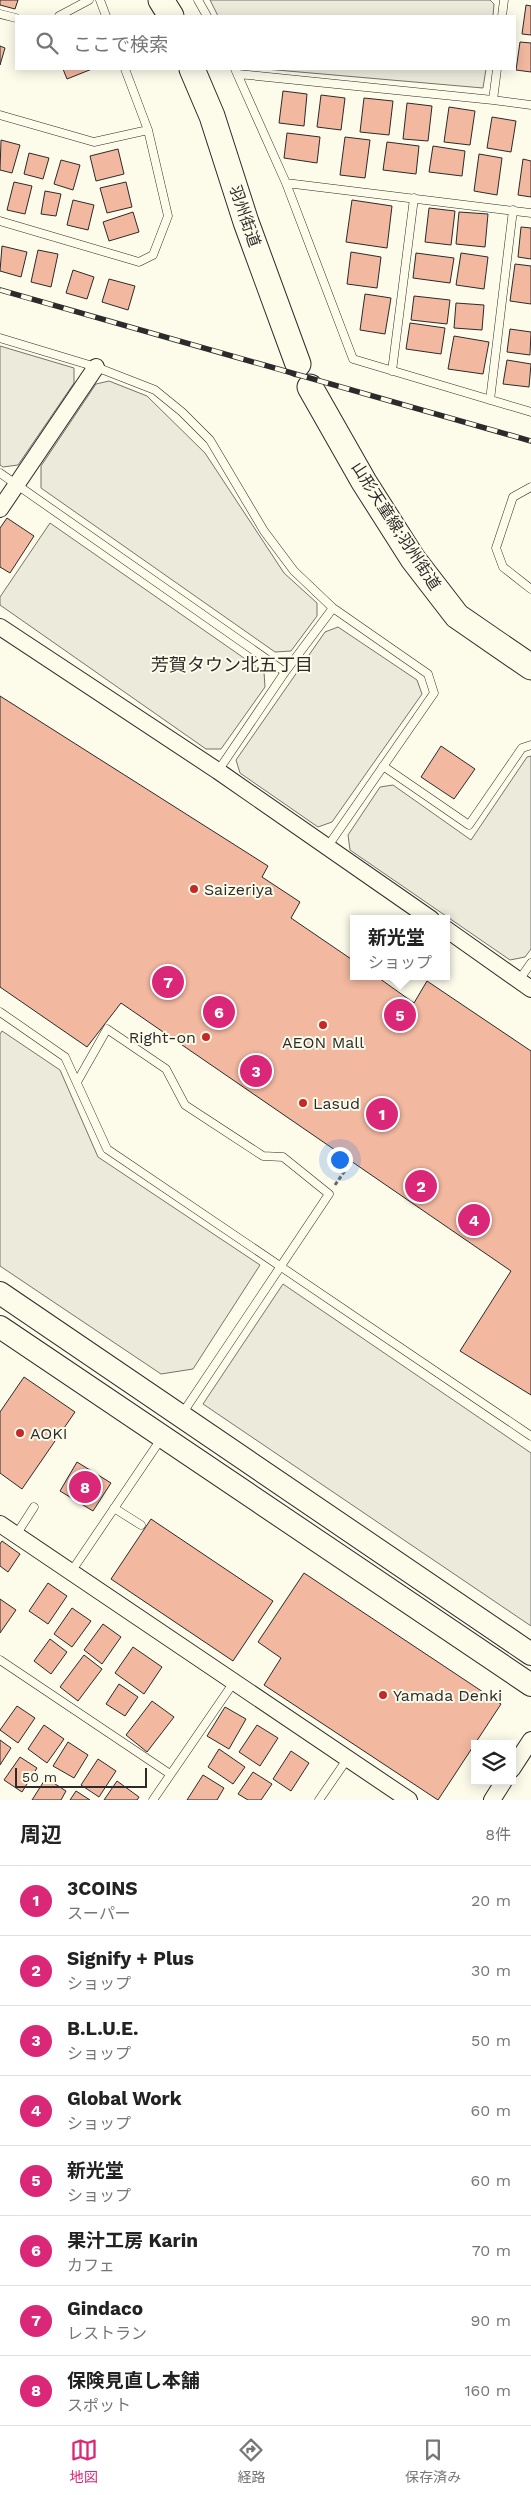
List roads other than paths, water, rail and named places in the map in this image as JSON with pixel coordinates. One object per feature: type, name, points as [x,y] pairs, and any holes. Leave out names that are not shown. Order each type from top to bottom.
[{"type":"main road","points":[[161,0],[170,15]]},
{"type":"main road","name":"羽州街道","points":[[192,70],[212,116],[246,222],[298,364]]},
{"type":"main road","name":"山形天童線;羽州街道","points":[[316,398],[364,482],[413,559],[457,616],[531,667]]},
{"type":"street","points":[[0,509],[96,367]]},
{"type":"street","points":[[0,626],[218,771],[425,915]]},
{"type":"street","points":[[450,932],[525,984]]},
{"type":"street","points":[[0,1292],[531,1654]]},
{"type":"street","points":[[0,1327],[163,1435],[531,1685]]},
{"type":"street","points":[[0,1524],[410,1800]]},
{"type":"street","points":[[516,1763],[531,1740]]},
{"type":"street","points":[[492,1800],[501,1785]]},
{"type":"lane","points":[[61,15],[89,0]]},
{"type":"lane","points":[[100,0],[106,15]]},
{"type":"lane","points":[[198,0],[206,15]]},
{"type":"lane","points":[[502,15],[504,0]]},
{"type":"lane","points":[[0,14],[15,18]]},
{"type":"lane","points":[[0,221],[139,262],[153,255],[168,216],[148,130],[125,70]]},
{"type":"lane","points":[[493,100],[497,70]]},
{"type":"lane","points":[[531,105],[237,71],[286,184],[353,359],[531,412]]},
{"type":"lane","points":[[0,115],[94,142],[148,130]]},
{"type":"lane","points":[[286,184],[531,213]]},
{"type":"lane","points":[[392,371],[414,198]]},
{"type":"lane","points":[[490,400],[512,210]]},
{"type":"lane","points":[[0,338],[96,367],[155,390],[182,412],[210,440],[264,531],[294,571],[333,608],[428,674],[434,692],[328,846]]},
{"type":"lane","points":[[0,473],[285,672]]},
{"type":"lane","points":[[531,487],[513,497],[496,548],[503,567],[531,589]]},
{"type":"lane","points":[[218,771],[285,672],[333,608]]},
{"type":"lane","points":[[383,766],[469,825],[522,748],[531,745]]},
{"type":"lane","points":[[525,984],[531,963]]},
{"type":"lane","points":[[0,1012],[64,1057],[106,1149],[531,1436]]},
{"type":"lane","points":[[76,1082],[107,1029],[166,1070],[184,1105],[263,1156],[283,1157],[329,1194],[180,1415]]},
{"type":"lane","points":[[71,1572],[163,1435]]},
{"type":"lane","points":[[16,1535],[34,1507]]},
{"type":"lane","points":[[114,1508],[141,1526]]},
{"type":"lane","points":[[0,1660],[170,1774]]},
{"type":"lane","points":[[153,1800],[234,1682]]},
{"type":"lane","points":[[319,1800],[348,1758]]},
{"type":"railway","points":[[0,290],[531,441]]},
{"type":"place","name":"Saizeriya","points":[[194,889]]},
{"type":"place","name":"Gindaco","points":[[168,982]]},
{"type":"place","name":"果汁工房 Karin","points":[[219,1012]]},
{"type":"place","name":"新光堂","points":[[400,1015]]},
{"type":"place","name":"AEON Mall","points":[[323,1025]]},
{"type":"place","name":"Right-on","points":[[206,1037]]},
{"type":"place","name":"B.L.U.E.","points":[[256,1071]]},
{"type":"place","name":"Lasud","points":[[303,1103]]},
{"type":"place","name":"3COINS","points":[[382,1114]]},
{"type":"place","name":"Signify + Plus","points":[[421,1186]]},
{"type":"place","name":"Global Work","points":[[474,1220]]},
{"type":"place","name":"AOKI","points":[[20,1433]]},
{"type":"place","name":"保険見直し本舗","points":[[85,1487]]},
{"type":"place","name":"Yamada Denki","points":[[383,1695]]},
{"type":"district","name":"芳賀タウン北五丁目","points":[[232,664]]}]
